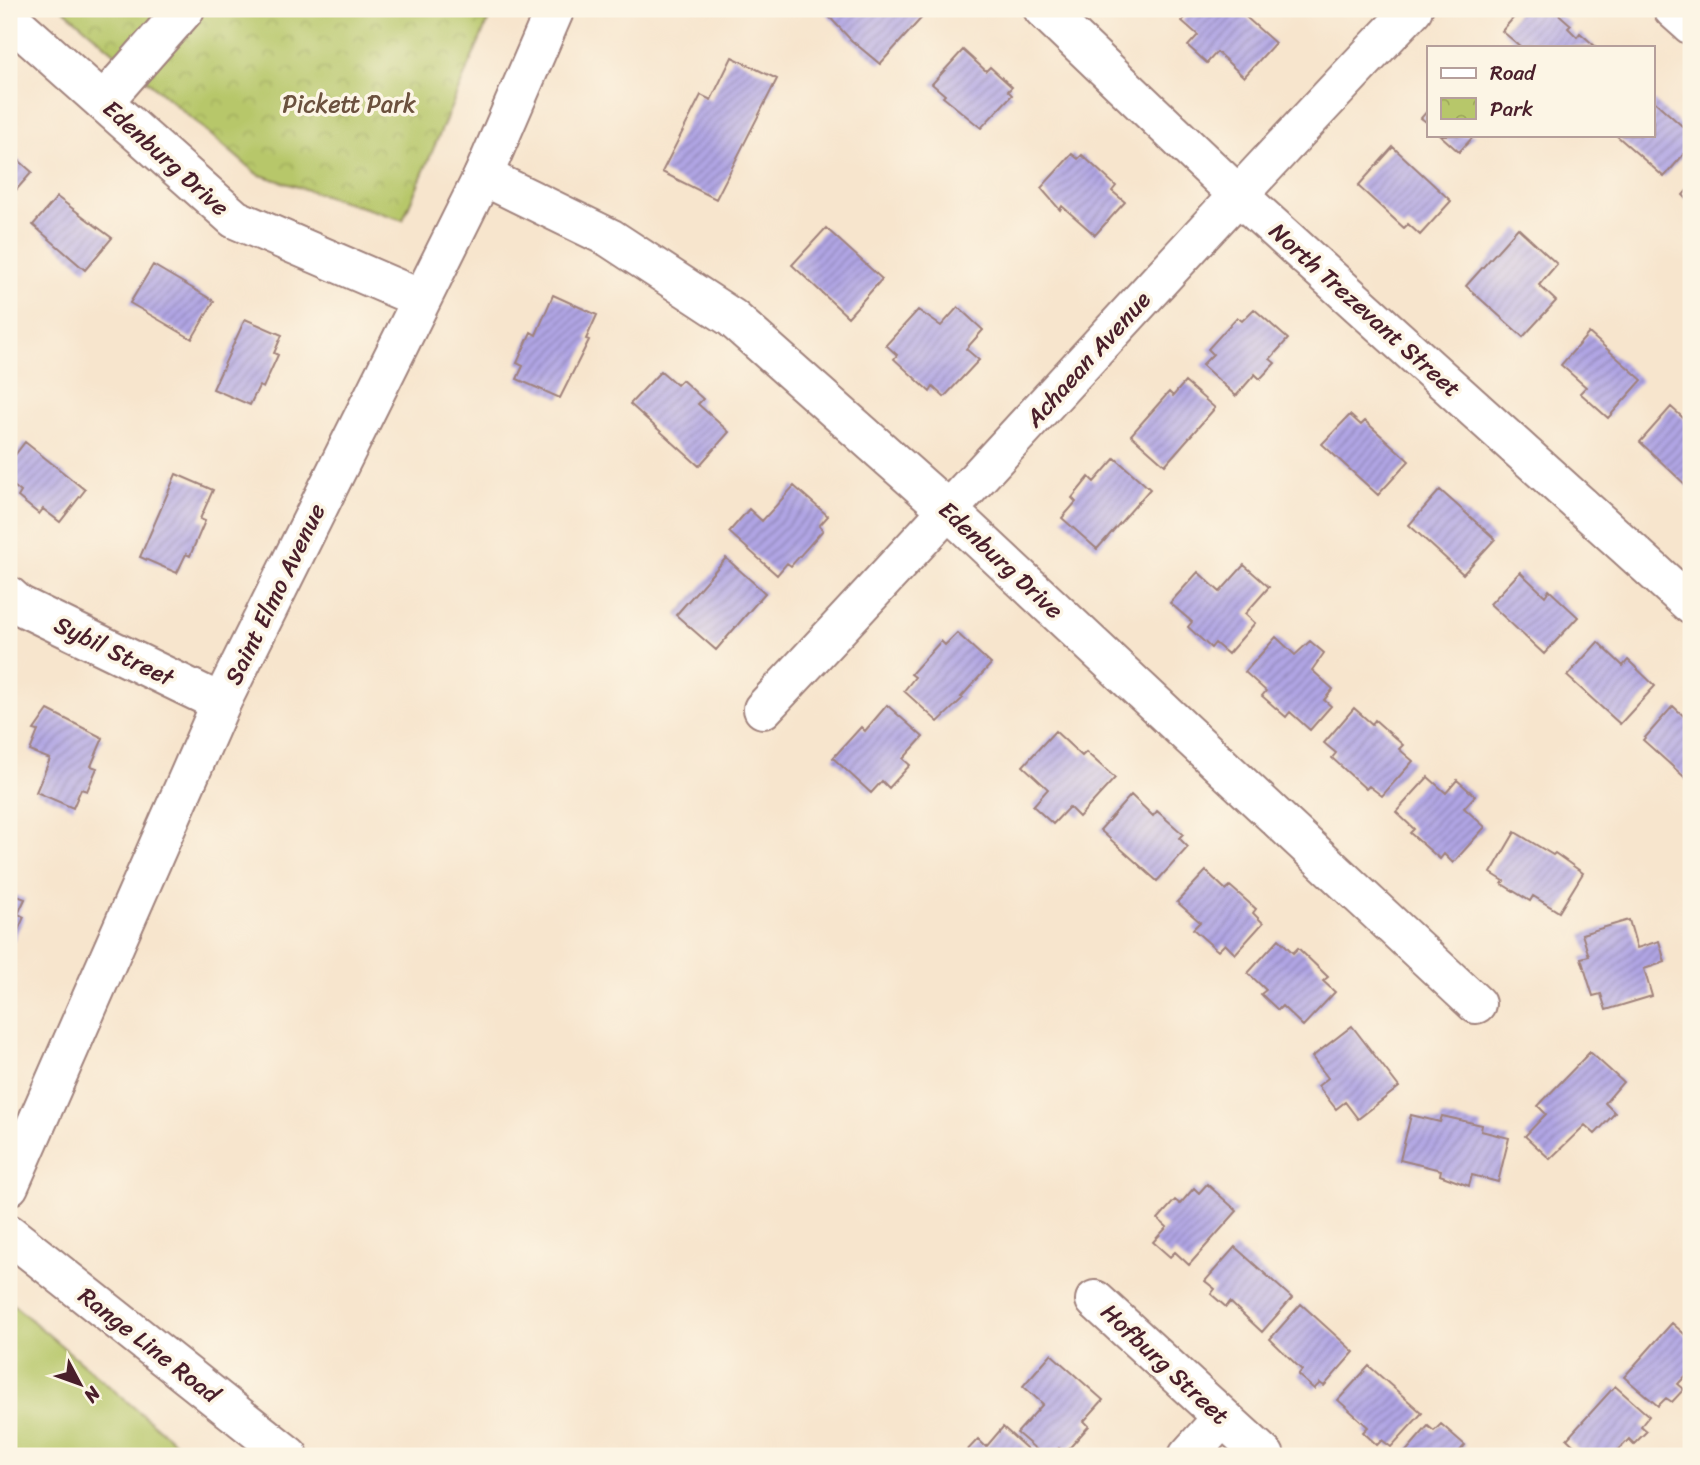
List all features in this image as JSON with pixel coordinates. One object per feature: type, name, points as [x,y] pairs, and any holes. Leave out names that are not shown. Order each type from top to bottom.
[{"type":"street","points":[[103,102],[185,9]]},
{"type":"street","name":"Saint Elmo Avenue","points":[[9,1186],[221,703],[482,176],[555,9]]},
{"type":"street","name":"North Trezevant Street","points":[[1043,9],[1237,194],[1691,605]]},
{"type":"street","name":"Achaean Avenue","points":[[763,709],[949,511],[1237,194],[1413,9]]},
{"type":"street","points":[[1673,9],[1691,25]]},
{"type":"street","name":"Edenburg Drive","points":[[9,18],[235,219],[421,299]]},
{"type":"street","name":"Edenburg Drive","points":[[482,176],[610,238],[732,318],[949,511],[1476,1004]]},
{"type":"street","name":"Sybil Street","points":[[9,596],[19,605],[221,703]]},
{"type":"street","name":"Range Line Road","points":[[9,1234],[289,1456]]},
{"type":"street","name":"Hofburg Street","points":[[1095,1300],[1265,1456]]},
{"type":"street","points":[[1188,1456],[1223,1418]]},
{"type":"green space","name":"Pickett Park","points":[[63,9],[493,9],[403,220],[257,174]]},
{"type":"green space","points":[[9,1301],[191,1456],[9,1456]]},
{"type":"building","points":[[822,9],[919,9],[925,14],[880,64],[851,40]]},
{"type":"building","points":[[1193,9],[1237,9],[1275,43],[1244,77],[1217,52],[1207,63],[1188,46],[1198,35],[1182,21]]},
{"type":"building","points":[[1521,9],[1553,9],[1571,25],[1568,28],[1577,37],[1580,33],[1595,46],[1520,46],[1502,31]]},
{"type":"building","points":[[963,50],[986,71],[990,67],[1012,87],[1008,91],[1012,95],[981,128],[943,97],[945,95],[932,84]]},
{"type":"building","points":[[732,57],[777,79],[716,199],[662,172],[701,95],[711,100]]},
{"type":"building","points":[[1654,101],[1691,134],[1691,146],[1664,177],[1617,136],[1654,136]]},
{"type":"building","points":[[1427,111],[1427,122],[1421,118]]},
{"type":"building","points":[[1441,136],[1474,136],[1459,152]]},
{"type":"building","points":[[9,145],[18,153],[15,157],[32,172],[9,198]]},
{"type":"building","points":[[1393,147],[1451,201],[1420,235],[1408,224],[1404,228],[1358,186]]},
{"type":"building","points":[[1072,154],[1078,159],[1082,155],[1116,186],[1112,191],[1125,202],[1095,235],[1062,206],[1060,210],[1041,188]]},
{"type":"building","points":[[1691,186],[1691,203],[1683,195]]},
{"type":"building","points":[[57,197],[112,238],[85,270],[33,225]]},
{"type":"building","points":[[826,228],[882,279],[848,317],[792,265]]},
{"type":"building","points":[[1518,228],[1557,264],[1539,285],[1556,301],[1523,337],[1466,286]]},
{"type":"building","points":[[153,265],[214,301],[192,339],[130,303]]},
{"type":"building","points":[[553,295],[597,315],[586,339],[589,340],[560,398],[517,379],[523,366],[517,363],[531,332],[536,335]]},
{"type":"building","points":[[958,307],[983,330],[966,349],[979,360],[944,397],[933,387],[930,392],[894,359],[897,355],[886,345],[918,310],[941,326]]},
{"type":"building","points":[[1254,309],[1288,339],[1270,359],[1275,363],[1260,379],[1255,374],[1236,396],[1202,365],[1213,354],[1208,349],[1237,317],[1242,321]]},
{"type":"building","points":[[245,319],[282,335],[274,353],[278,355],[263,388],[259,386],[250,405],[213,389]]},
{"type":"building","points":[[1589,333],[1642,380],[1608,418],[1580,393],[1586,387],[1561,365]]},
{"type":"building","points":[[661,371],[677,385],[682,380],[703,399],[698,404],[729,432],[699,466],[630,404]]},
{"type":"building","points":[[1185,382],[1215,408],[1165,465],[1131,435],[1169,392],[1173,396]]},
{"type":"building","points":[[1671,407],[1691,425],[1691,490],[1640,442]]},
{"type":"building","points":[[1350,415],[1361,425],[1365,421],[1409,461],[1378,495],[1322,444]]},
{"type":"building","points":[[25,442],[85,490],[60,522],[43,509],[39,514],[18,497],[21,492],[9,482],[9,463]]},
{"type":"building","points":[[1115,458],[1150,489],[1097,549],[1062,518],[1076,502],[1072,498],[1089,477],[1094,482]]},
{"type":"building","points":[[176,474],[213,490],[200,519],[205,521],[190,556],[186,554],[177,573],[140,557]]},
{"type":"building","points":[[794,486],[828,516],[819,526],[823,530],[791,566],[787,563],[777,575],[729,532],[749,509],[762,521]]},
{"type":"building","points":[[1440,490],[1495,539],[1463,574],[1409,525]]},
{"type":"building","points":[[726,558],[765,593],[716,650],[676,615]]},
{"type":"building","points":[[1244,565],[1269,587],[1245,614],[1255,623],[1228,654],[1215,643],[1211,648],[1188,627],[1192,622],[1170,603],[1198,572],[1220,592]]},
{"type":"building","points":[[1520,572],[1545,596],[1549,590],[1578,617],[1544,654],[1490,604]]},
{"type":"building","points":[[957,633],[991,664],[961,697],[963,698],[938,722],[904,691],[915,677],[911,674],[941,641],[945,645]]},
{"type":"building","points":[[1276,637],[1295,655],[1310,641],[1324,653],[1312,670],[1333,689],[1324,700],[1331,706],[1310,730],[1290,712],[1286,717],[1262,696],[1266,691],[1245,672]]},
{"type":"building","points":[[1598,642],[1623,666],[1628,660],[1655,686],[1620,724],[1567,676]]},
{"type":"building","points":[[887,705],[923,737],[903,759],[910,765],[889,788],[882,781],[871,793],[833,758],[861,727],[865,731]]},
{"type":"building","points":[[1673,706],[1691,723],[1691,783],[1643,740]]},
{"type":"building","points":[[1354,708],[1372,724],[1375,720],[1403,745],[1399,749],[1413,761],[1382,796],[1369,786],[1366,789],[1332,758],[1336,753],[1324,743]]},
{"type":"building","points":[[48,710],[103,738],[91,766],[97,768],[87,791],[81,789],[73,808],[36,792],[50,759],[30,751],[38,731],[34,730]]},
{"type":"building","points":[[1055,731],[1082,756],[1086,752],[1115,778],[1079,817],[1069,807],[1053,824],[1033,806],[1048,789],[1023,766]]},
{"type":"building","points":[[1428,777],[1446,793],[1457,780],[1475,796],[1464,808],[1485,827],[1453,863],[1444,854],[1440,859],[1410,833],[1414,829],[1396,812]]},
{"type":"building","points":[[1131,795],[1153,816],[1157,811],[1183,834],[1179,838],[1188,847],[1157,881],[1100,830]]},
{"type":"building","points":[[1515,832],[1553,855],[1555,853],[1583,873],[1559,912],[1533,896],[1530,901],[1502,884],[1504,881],[1491,873]]},
{"type":"building","points":[[1206,871],[1226,890],[1230,886],[1256,909],[1253,913],[1263,923],[1235,954],[1225,944],[1218,951],[1193,929],[1200,922],[1177,902]]},
{"type":"building","points":[[9,888],[15,890],[12,894],[25,899],[18,914],[24,917],[13,942],[9,941]]},
{"type":"building","points":[[1629,920],[1637,948],[1659,941],[1665,962],[1644,969],[1652,996],[1606,1010],[1601,994],[1593,996],[1581,958],[1589,956],[1582,934]]},
{"type":"building","points":[[1279,939],[1293,953],[1298,948],[1328,977],[1323,981],[1335,992],[1303,1026],[1282,1006],[1278,1010],[1261,994],[1266,990],[1248,973]]},
{"type":"building","points":[[1352,1026],[1399,1087],[1358,1119],[1345,1102],[1336,1109],[1318,1086],[1328,1078],[1312,1057]]},
{"type":"building","points":[[1590,1052],[1623,1082],[1605,1103],[1615,1113],[1595,1134],[1585,1125],[1550,1159],[1525,1136],[1546,1114],[1538,1106]]},
{"type":"building","points":[[1411,1115],[1440,1122],[1442,1116],[1482,1125],[1481,1131],[1509,1138],[1498,1182],[1472,1175],[1469,1186],[1440,1175],[1441,1170],[1400,1160]]},
{"type":"building","points":[[1207,1184],[1237,1211],[1189,1265],[1175,1252],[1170,1257],[1153,1242],[1167,1227],[1158,1219],[1175,1200],[1180,1204],[1194,1188],[1199,1193]]},
{"type":"building","points":[[1235,1247],[1292,1298],[1262,1332],[1230,1302],[1226,1307],[1211,1294],[1215,1289],[1205,1281]]},
{"type":"building","points":[[1301,1304],[1354,1352],[1324,1386],[1320,1383],[1314,1389],[1298,1375],[1302,1370],[1270,1339]]},
{"type":"building","points":[[1672,1323],[1691,1340],[1691,1370],[1678,1384],[1684,1389],[1672,1402],[1666,1398],[1658,1406],[1624,1377]]},
{"type":"building","points":[[1051,1354],[1103,1400],[1084,1421],[1089,1426],[1065,1453],[1059,1448],[1051,1456],[1044,1456],[1017,1433],[1043,1404],[1023,1386]]},
{"type":"building","points":[[1369,1366],[1422,1413],[1391,1447],[1382,1440],[1377,1445],[1363,1432],[1368,1427],[1338,1400]]},
{"type":"building","points":[[1615,1386],[1649,1416],[1641,1426],[1647,1431],[1634,1444],[1629,1439],[1613,1456],[1585,1456],[1567,1439]]},
{"type":"building","points":[[1441,1424],[1465,1445],[1458,1453],[1462,1456],[1402,1456],[1428,1426],[1434,1431]]},
{"type":"building","points":[[1003,1427],[1035,1456],[962,1456],[978,1439],[986,1447]]}]
